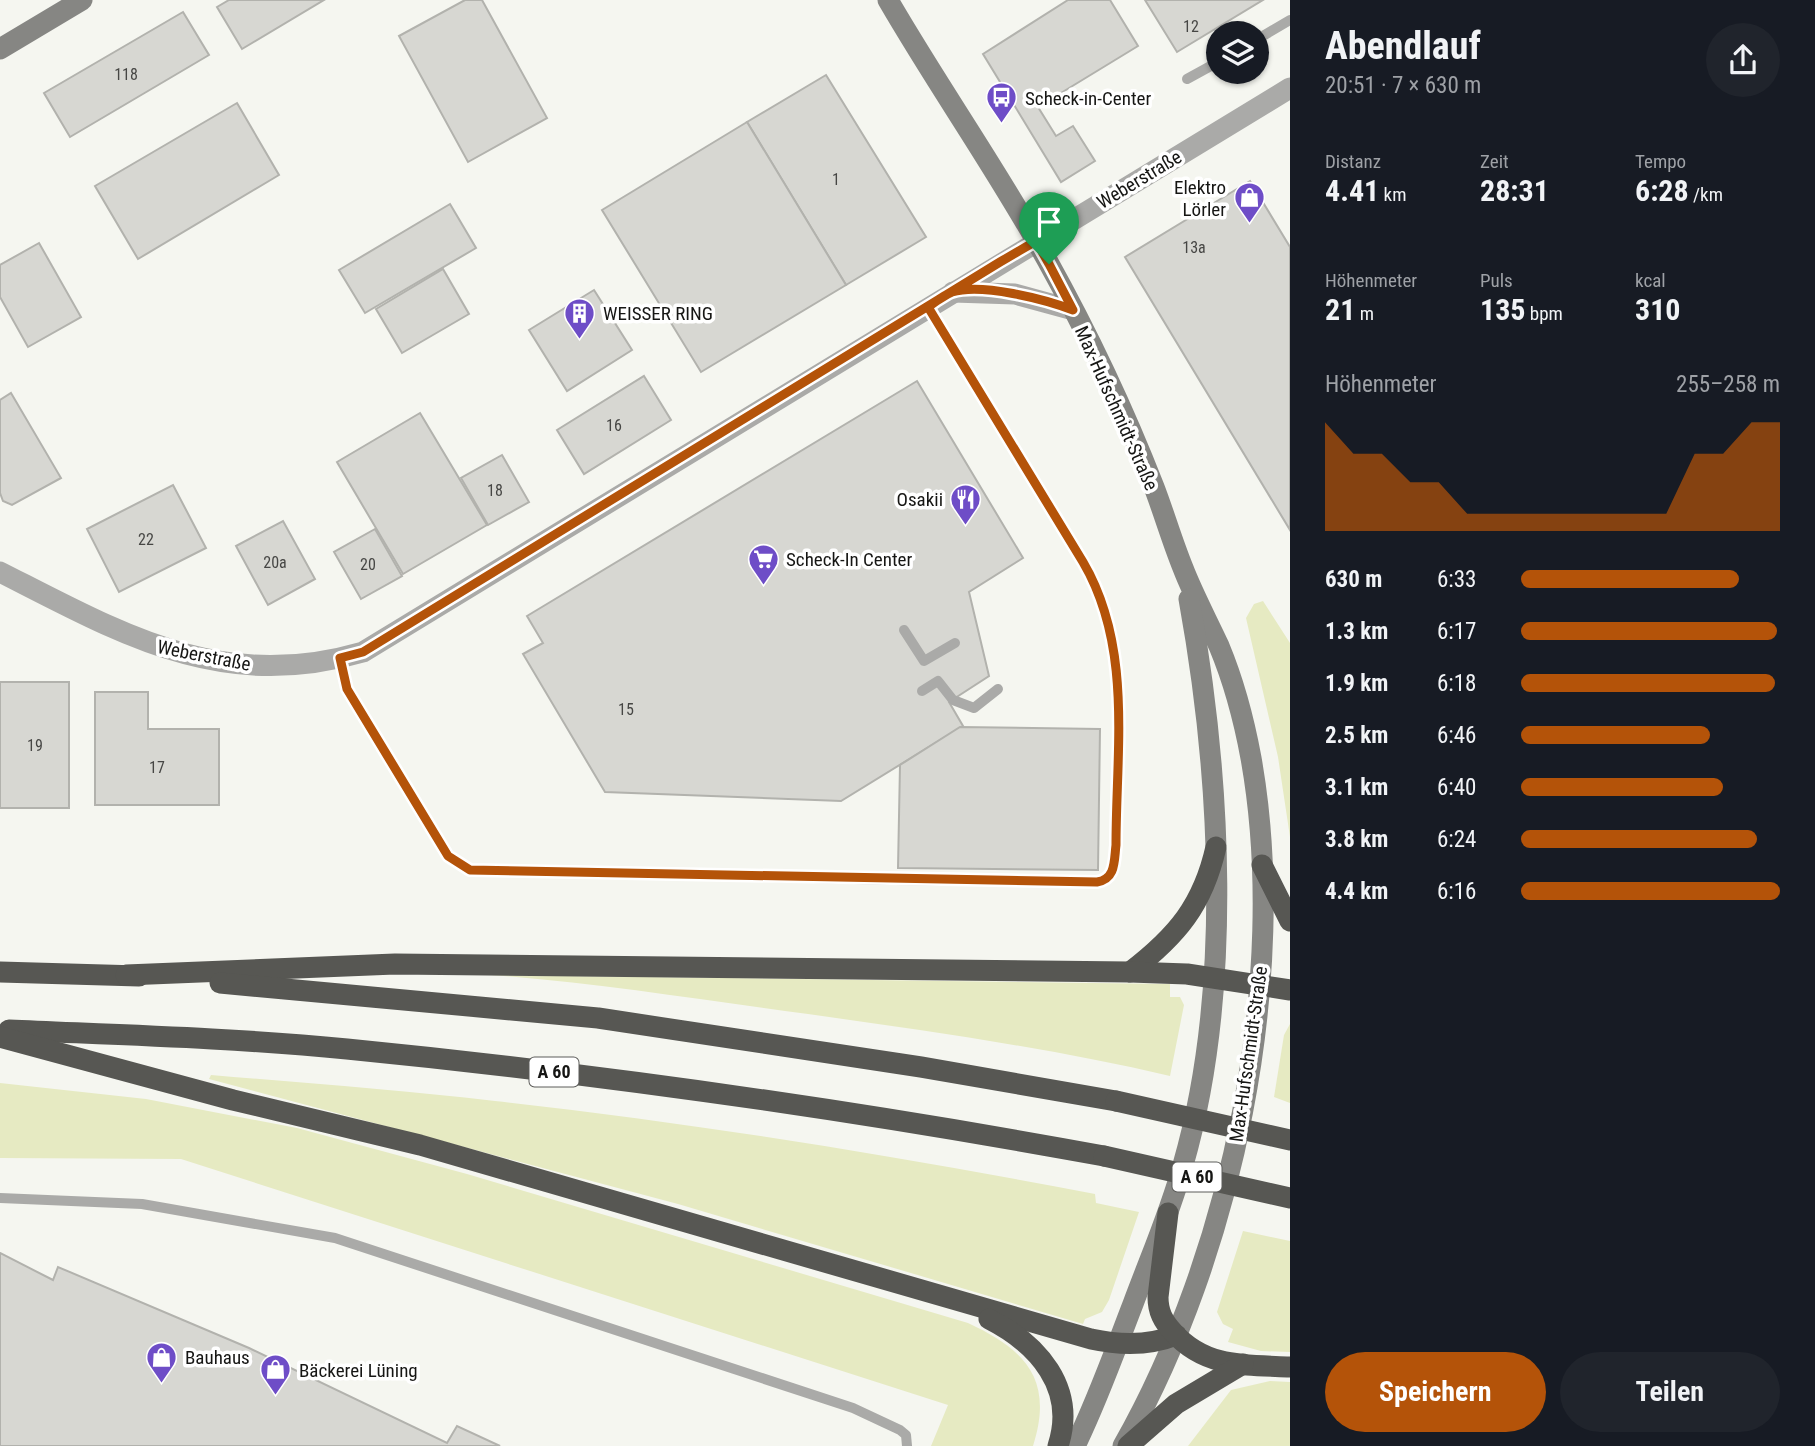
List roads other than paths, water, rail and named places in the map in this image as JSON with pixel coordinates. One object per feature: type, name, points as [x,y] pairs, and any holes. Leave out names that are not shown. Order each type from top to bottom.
[{"type":"highway","points":[[1130,972],[1173,934],[1193,910],[1210,871],[1216,847]]},
{"type":"highway","points":[[1262,865],[1290,921]]},
{"type":"highway","points":[[0,972],[126,975],[395,964],[1130,972],[1213,977],[1290,990]]},
{"type":"highway","points":[[126,975],[598,1018],[921,1067],[1116,1101],[1290,1140]]},
{"type":"highway","name":"A 60","points":[[0,1029],[344,1049],[561,1072],[899,1118],[1104,1156],[1290,1198]]},
{"type":"highway","points":[[0,1037],[233,1100],[420,1145],[956,1302],[1119,1343],[1150,1342],[1176,1335]]},
{"type":"highway","points":[[1168,1213],[1158,1303],[1161,1316],[1176,1335],[1198,1355],[1242,1364],[1290,1367]]},
{"type":"highway","points":[[956,1302],[1010,1330],[1044,1359],[1058,1387],[1062,1406],[1058,1446]]},
{"type":"highway","points":[[1126,1446],[1176,1404],[1242,1364]]},
{"type":"street","points":[[0,50],[82,0]]},
{"type":"street","name":"Max-Hufschmidt-Straße","points":[[888,0],[1036,241],[1073,310],[1149,475],[1183,569],[1220,650],[1242,715],[1252,762],[1262,865],[1260,984],[1247,1093],[1209,1247],[1176,1335],[1126,1446]]},
{"type":"street","name":"Weberstraße","points":[[0,572],[106,626],[176,652],[234,664],[284,667],[363,652],[1290,88]]},
{"type":"street","points":[[953,292],[1014,294],[1073,310]]},
{"type":"street","name":"Max-Hufschmidt-Straße","points":[[1075,1446],[1104,1385],[1168,1213],[1194,1119],[1213,977],[1216,847],[1207,730],[1183,569]]},
{"type":"lane","points":[[1269,32],[1290,20]]},
{"type":"lane","points":[[1188,79],[1206,69]]},
{"type":"lane","points":[[340,658],[347,689],[448,856],[470,870],[1103,882],[1114,869],[1116,845],[1117,682],[1113,637],[1105,606],[1088,569],[928,307]]},
{"type":"lane","points":[[904,631],[923,661],[955,643]]},
{"type":"lane","points":[[922,691],[938,681],[953,700],[974,708],[998,689]]},
{"type":"lane","points":[[0,1198],[142,1204],[335,1238],[853,1408],[906,1435],[907,1446]]},
{"type":"place","name":"Scheck-in-Center","points":[[1002,125]]},
{"type":"place","name":"Elektro Lörler","points":[[1249,225]]},
{"type":"place","name":"WEISSER RING","points":[[580,340]]},
{"type":"place","name":"Osakii","points":[[966,526]]},
{"type":"place","name":"Scheck-In Center","points":[[763,586]]},
{"type":"place","name":"Bauhaus","points":[[162,1384]]},
{"type":"place","name":"Bäckerei Lüning","points":[[276,1397]]}]
